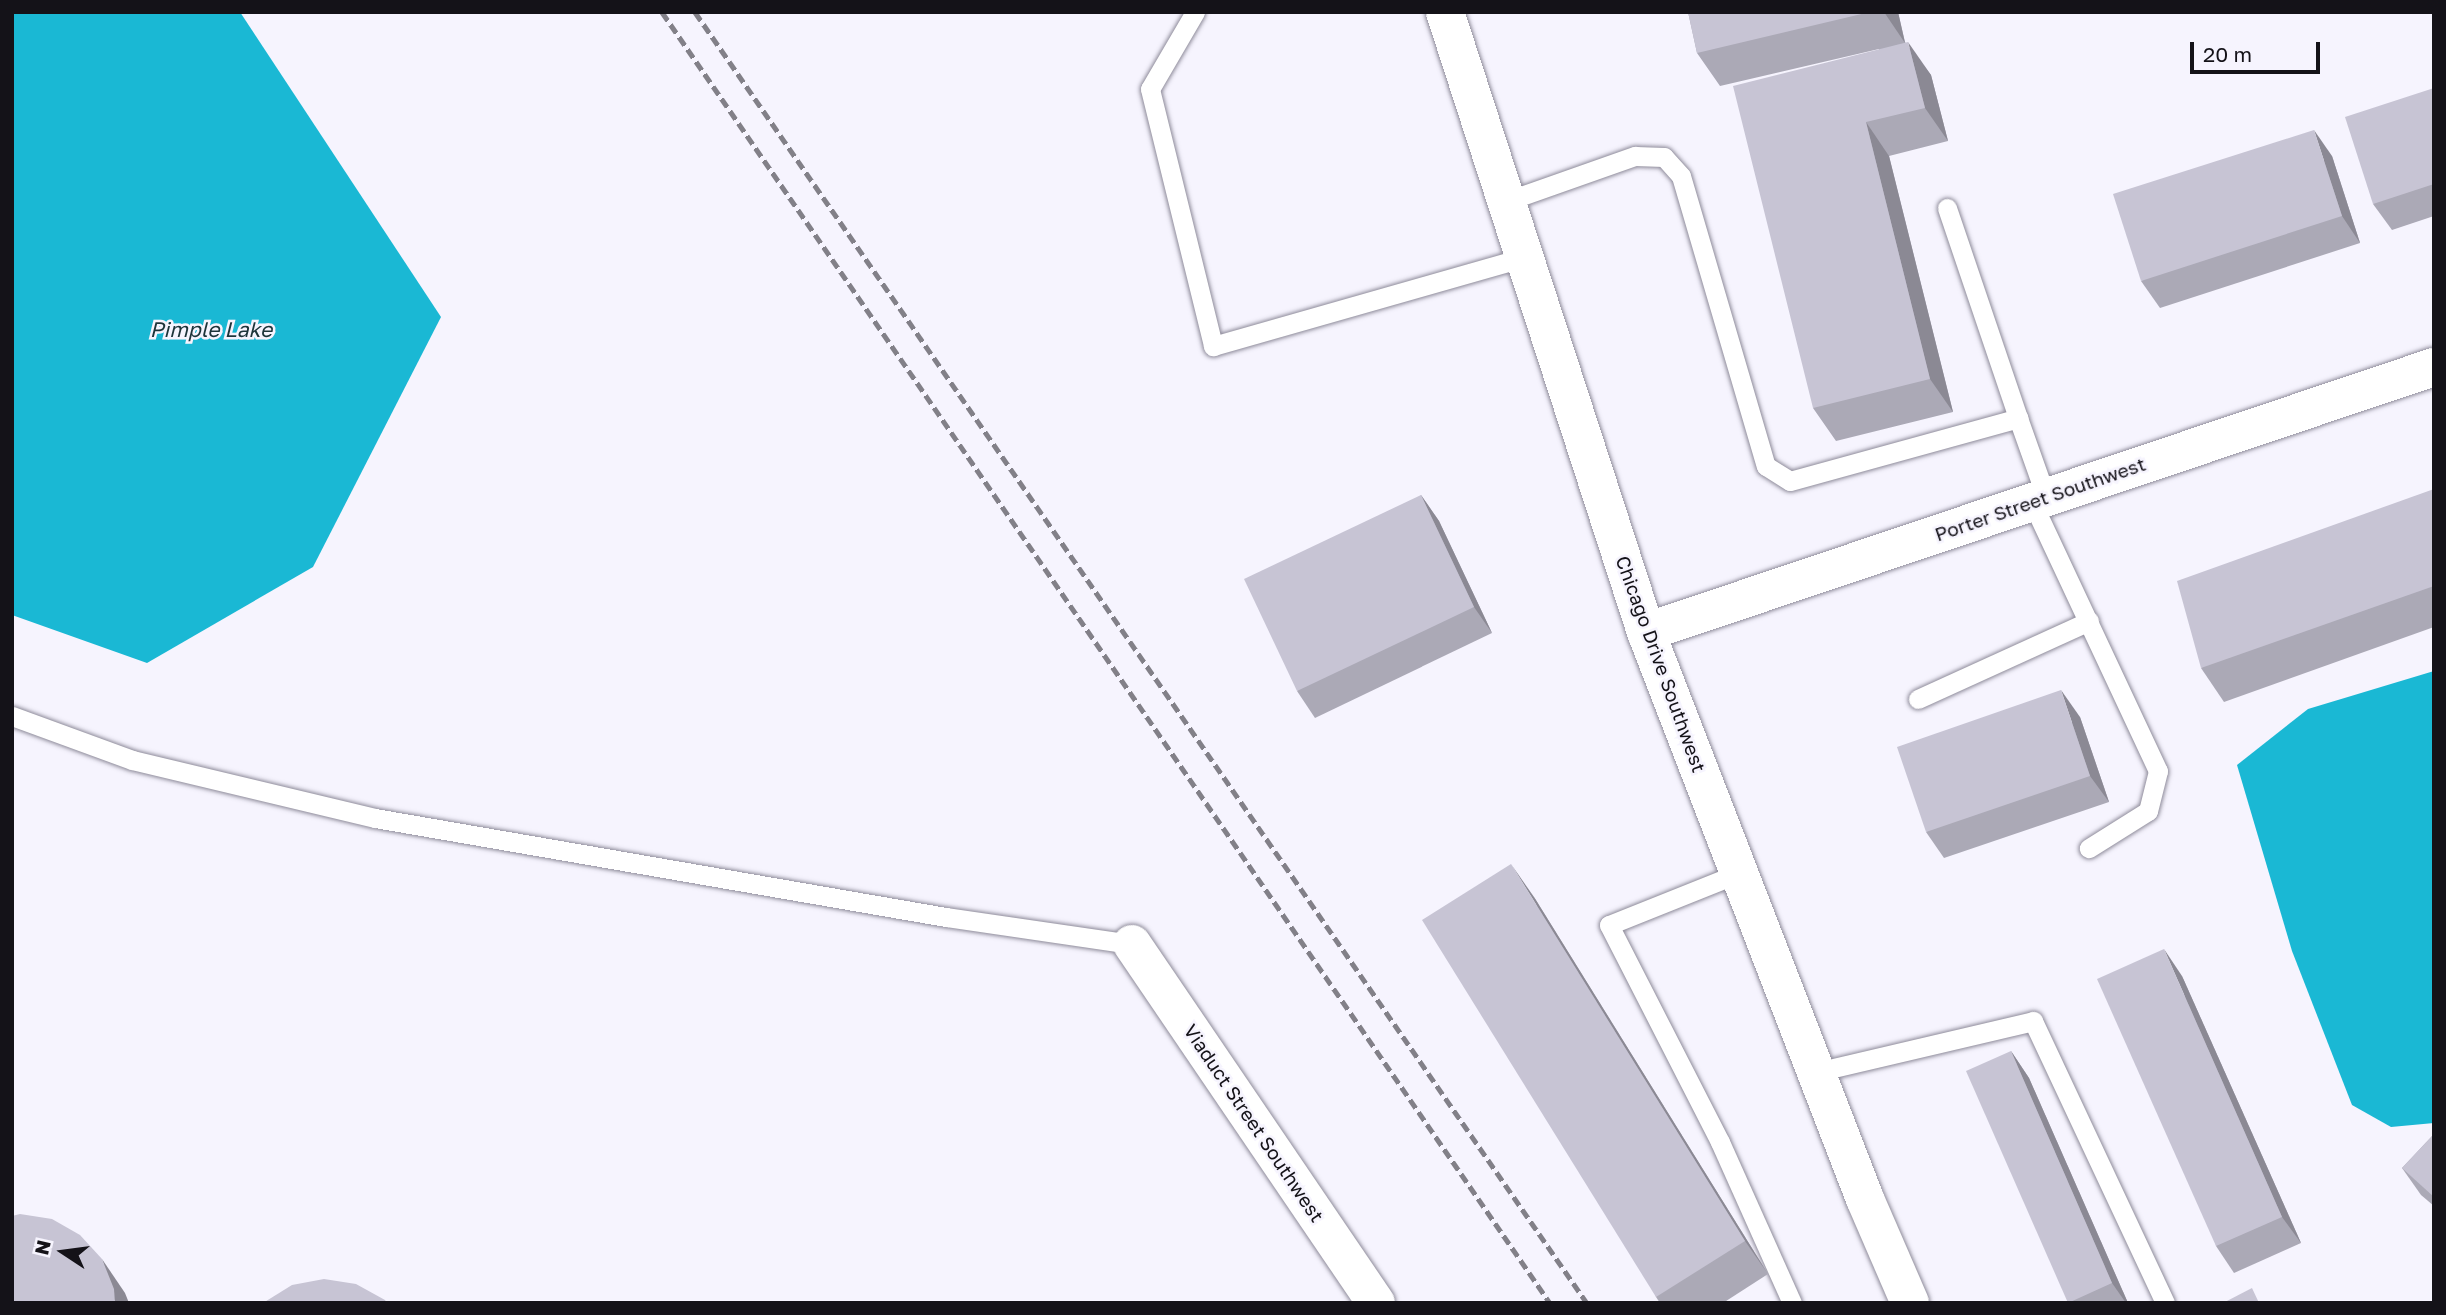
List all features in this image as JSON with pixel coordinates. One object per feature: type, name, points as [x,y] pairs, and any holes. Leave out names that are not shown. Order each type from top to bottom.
[{"type":"main road","name":"Chicago Drive Southwest","points":[[1445,12],[1646,632],[1816,1072],[1910,1303]]},
{"type":"main road","name":"Porter Street Southwest","points":[[1646,632],[2434,367]]},
{"type":"main road","name":"Viaduct Street Southwest","points":[[1132,944],[1376,1303]]},
{"type":"lane","points":[[1195,12],[1150,89],[1213,346],[1525,257]]},
{"type":"lane","points":[[1507,201],[1635,156],[1664,157],[1681,176],[1766,466],[1790,481],[2018,418]]},
{"type":"lane","points":[[1947,208],[2018,418],[2039,500],[2089,621],[2158,771],[2148,811],[2089,848]]},
{"type":"lane","points":[[1917,699],[2089,621]]},
{"type":"lane","points":[[12,716],[132,760],[375,818],[946,917],[1132,944]]},
{"type":"lane","points":[[1739,873],[1609,925],[1720,1142],[1792,1303]]},
{"type":"lane","points":[[1816,1072],[2033,1021],[2165,1303]]},
{"type":"water","name":"Pimple Lake","points":[[12,12],[240,12],[441,317],[313,567],[147,663],[12,615]]},
{"type":"water","points":[[2434,671],[2434,1123],[2391,1127],[2352,1105],[2292,951],[2237,765],[2308,709]]},
{"type":"building","points":[[1688,12],[1870,12],[1697,53]]},
{"type":"building","points":[[1908,42],[1925,108],[1866,122],[1930,379],[1813,408],[1733,86]]},
{"type":"building","points":[[2434,88],[2434,184],[2373,204],[2345,117]]},
{"type":"building","points":[[2314,130],[2342,216],[2141,281],[2113,194]]},
{"type":"building","points":[[2434,489],[2434,586],[2201,668],[2177,581]]},
{"type":"building","points":[[1421,495],[1474,607],[1297,691],[1244,579]]},
{"type":"building","points":[[2061,690],[2090,776],[1926,832],[1897,747]]},
{"type":"building","points":[[1511,864],[1745,1241],[1656,1297],[1422,920]]},
{"type":"building","points":[[2164,949],[2282,1217],[2216,1246],[2097,979]]},
{"type":"building","points":[[2011,1051],[2112,1283],[2068,1303],[1966,1071]]},
{"type":"building","points":[[2434,1134],[2434,1197],[2402,1168]]},
{"type":"building","points":[[20,1214],[52,1219],[80,1235],[102,1259],[114,1289],[115,1303],[12,1303],[12,1216]]},
{"type":"building","points":[[324,1279],[356,1284],[387,1303],[263,1303],[292,1285]]},
{"type":"building","points":[[2252,1288],[2259,1303],[2223,1303]]},
{"type":"railway","points":[[662,12],[1550,1303]]},
{"type":"railway","points":[[695,12],[1587,1303]]}]
